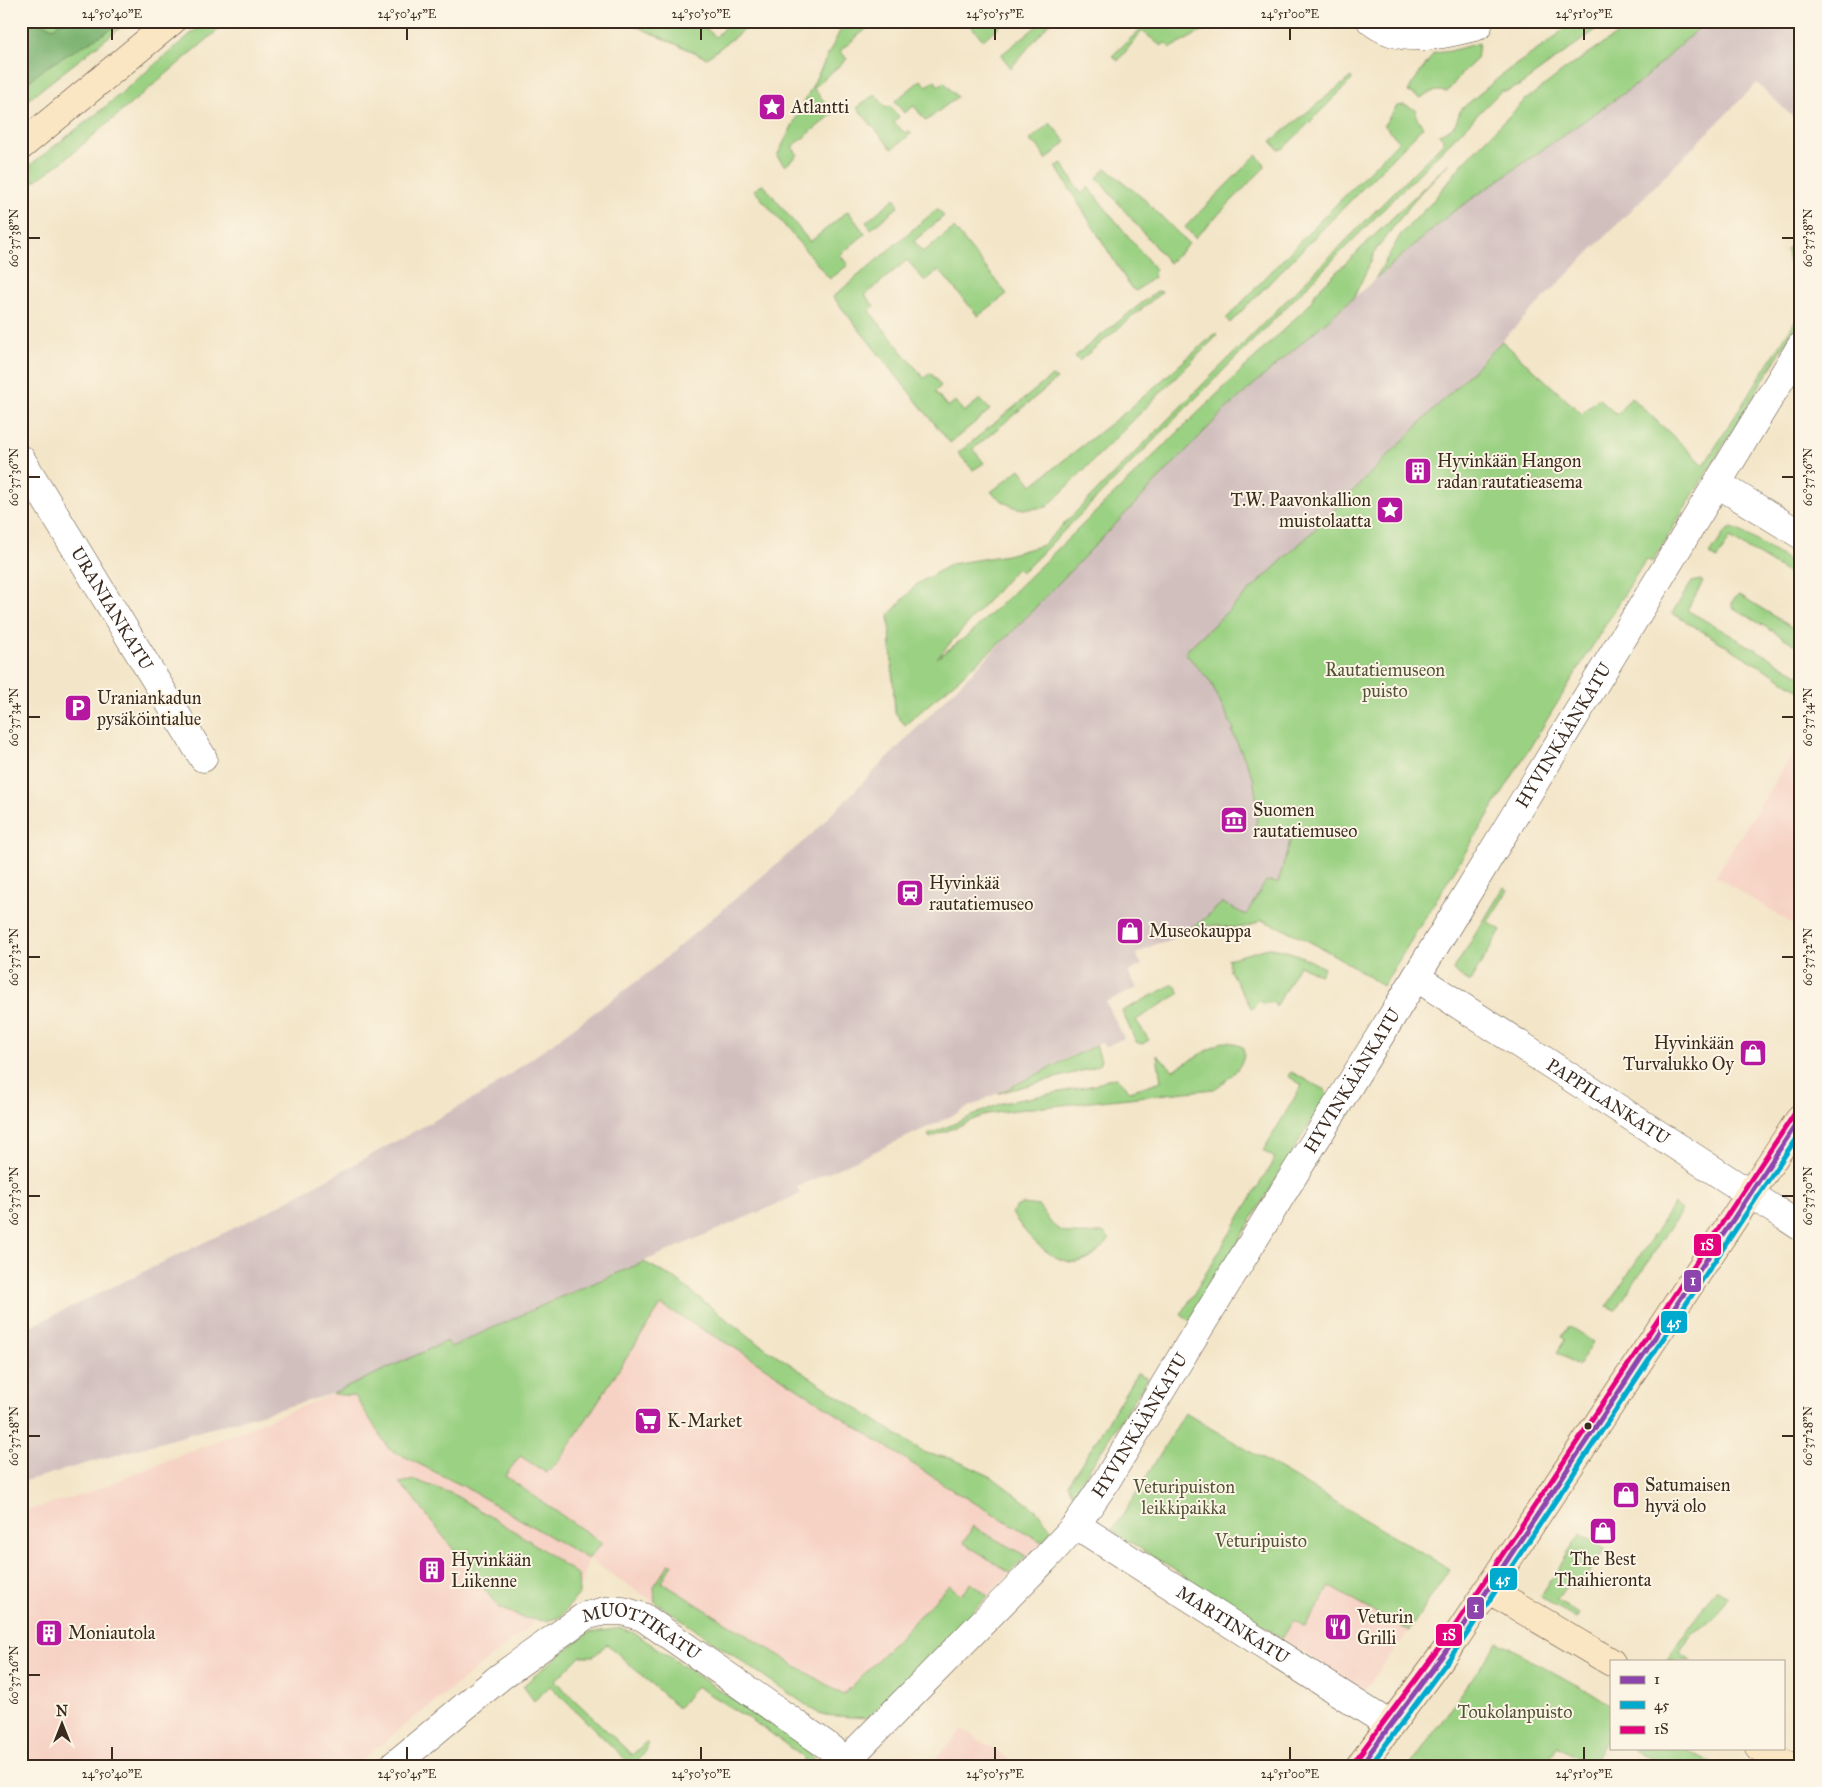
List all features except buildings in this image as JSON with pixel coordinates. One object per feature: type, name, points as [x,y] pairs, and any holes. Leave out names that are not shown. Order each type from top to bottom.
[{"type":"main road","points":[[21,146],[172,21]]},
{"type":"main road","points":[[1360,1766],[1457,1636],[1748,1194],[1801,1117]]},
{"type":"main road","points":[[1488,1590],[1610,1661]]},
{"type":"main road","points":[[1761,1750],[1788,1766]]},
{"type":"street","points":[[1371,21],[1396,34],[1417,37],[1449,34],[1478,26]]},
{"type":"street","name":"HYVINKÄÄNKATU","points":[[843,1763],[1008,1598],[1076,1525],[1105,1483],[1801,346]]},
{"type":"street","name":"URANIANKATU","points":[[21,459],[203,758]]},
{"type":"street","points":[[1718,484],[1801,535]]},
{"type":"street","name":"PAPPILANKATU","points":[[1416,977],[1801,1227]]},
{"type":"street","name":"MARTINKATU","points":[[1076,1525],[1390,1725]]},
{"type":"street","name":"MUOTTIKATU","points":[[393,1766],[508,1672],[585,1616],[605,1611],[622,1611],[643,1618],[826,1745],[843,1763]]},
{"type":"shaded area","points":[[1706,21],[1801,21],[1801,116],[1796,120],[1757,83],[1311,533],[1185,653],[1210,681],[1296,630],[1232,732],[1253,777],[1258,810],[1255,830],[1291,838],[1278,883],[1266,881],[1246,915],[1203,920],[1165,943],[1158,943],[1136,954],[1142,965],[1128,972],[1137,988],[1106,1002],[1124,1038],[1105,1047],[1101,1042],[1098,1043],[937,1123],[797,1187],[800,1194],[450,1347],[447,1342],[332,1394],[21,1482],[21,1331],[265,1213],[486,1092],[644,976],[811,835],[1008,636],[1225,410],[1450,214],[1640,82]]},
{"type":"shaded area","points":[[1801,741],[1801,929],[1715,876]]},
{"type":"shaded area","points":[[644,1262],[745,1354],[954,1491],[1042,1542],[1026,1556],[868,1718],[821,1715],[655,1602],[588,1559],[582,1585],[354,1766],[21,1766],[21,1512],[85,1494],[450,1347]]},
{"type":"shaded area","points":[[1320,1581],[1409,1631],[1364,1691],[1282,1638]]},
{"type":"shaded area","points":[[963,1729],[1019,1766],[929,1766]]},
{"type":"green space","points":[[21,21],[129,21],[21,105]]},
{"type":"green space","points":[[21,21],[35,21],[54,28],[60,21],[125,21],[45,68],[21,88]]},
{"type":"green space","points":[[206,21],[229,21],[63,161],[21,191],[21,172],[99,112]]},
{"type":"green space","points":[[632,21],[678,21],[685,27],[690,21],[697,21],[716,37],[730,21],[755,21],[707,58],[631,24]]},
{"type":"green space","points":[[845,21],[870,21],[872,24],[840,51],[847,59],[813,88],[834,113],[792,147],[798,155],[785,166],[777,156]]},
{"type":"green space","points":[[967,21],[1002,21],[1003,23],[983,40]]},
{"type":"green space","points":[[1043,21],[1051,21],[1011,68],[1001,55]]},
{"type":"green space","points":[[1149,21],[1221,21],[1171,48],[1165,43],[1161,46],[1142,31],[1118,61],[1112,56]]},
{"type":"green space","points":[[1571,21],[1608,21],[1519,86],[1507,91],[1501,91],[1022,573],[1017,568],[937,658],[971,633],[1309,305],[1316,292],[1450,162],[1420,193],[1377,248],[1354,297],[1225,410],[1008,636],[905,725],[895,713],[889,615],[917,584],[951,564],[1007,555],[1043,545],[1443,143],[1443,138],[1438,134],[1447,131],[1453,126],[1459,111],[1508,70],[1552,40]]},
{"type":"green space","points":[[1637,21],[1706,21],[1640,82],[1450,214],[1375,279],[1401,234],[1431,203],[1464,162],[1523,102],[1567,68]]},
{"type":"green space","points":[[1479,43],[1477,59],[1462,73],[1447,92],[1434,92],[1421,98],[1408,92],[1434,53],[1450,51]]},
{"type":"green space","points":[[1351,77],[1352,80],[1283,149],[1278,149],[1271,141]]},
{"type":"green space","points":[[921,80],[927,86],[935,80],[938,86],[944,82],[957,97],[926,121],[914,106],[904,113],[895,101]]},
{"type":"green space","points":[[875,94],[886,108],[890,106],[899,117],[894,122],[905,133],[909,131],[912,133],[892,149],[857,108]]},
{"type":"green space","points":[[1404,105],[1416,110],[1416,116],[1423,127],[1230,323],[1226,319],[1399,141],[1384,125],[1397,106]]},
{"type":"green space","points":[[1050,123],[1066,142],[1046,160],[1038,146],[1029,141]]},
{"type":"green space","points":[[1256,155],[1264,163],[1265,167],[1195,238],[1185,227]]},
{"type":"green space","points":[[1062,163],[1081,194],[1088,187],[1155,269],[1154,277],[1136,291],[1131,288],[1056,167]]},
{"type":"green space","points":[[1106,168],[1145,200],[1189,244],[1169,263],[1097,178]]},
{"type":"green space","points":[[763,184],[810,242],[848,211],[865,234],[840,255],[848,265],[830,279],[754,190]]},
{"type":"green space","points":[[895,198],[899,206],[871,229],[866,222]]},
{"type":"green space","points":[[937,209],[944,216],[914,241],[923,252],[954,228],[1007,294],[978,316],[939,270],[925,281],[907,260],[865,295],[874,306],[869,311],[924,378],[931,373],[941,386],[935,392],[948,407],[955,401],[964,412],[980,399],[990,410],[950,443],[833,297]]},
{"type":"green space","points":[[1801,232],[1801,280],[1792,270],[1787,250]]},
{"type":"green space","points":[[1157,291],[1162,292],[1079,361],[1075,356]]},
{"type":"green space","name":"Rautatiemuseon puisto","points":[[1801,312],[1801,318],[1652,562],[1646,559],[1383,986],[1324,949],[1293,933],[1261,920],[1240,928],[1205,926],[1186,932],[1222,903],[1246,915],[1266,881],[1278,883],[1291,838],[1255,830],[1258,810],[1253,777],[1232,732],[1234,730],[1210,681],[1185,653],[1192,645],[1311,533],[1502,341],[1582,414],[1598,398],[1617,415],[1631,397],[1704,465]]},
{"type":"green space","points":[[1216,333],[1217,336],[1047,507],[1016,508],[991,492],[1020,469],[1032,485],[1128,410]]},
{"type":"green space","points":[[1052,376],[1057,379],[973,449],[984,463],[973,470],[958,453]]},
{"type":"green space","points":[[1732,528],[1742,532],[1801,568],[1801,581],[1730,538],[1717,559],[1710,554],[1725,532]]},
{"type":"green space","points":[[1701,580],[1703,582],[1687,610],[1801,676],[1801,691],[1672,613],[1692,582]]},
{"type":"green space","points":[[1740,595],[1801,633],[1801,648],[1732,607],[1735,597]]},
{"type":"green space","points":[[1504,887],[1508,890],[1488,922],[1501,930],[1470,982],[1453,971]]},
{"type":"green space","points":[[1268,948],[1290,952],[1324,968],[1320,975],[1299,965],[1276,1007],[1273,1002],[1264,1004],[1260,1001],[1252,1009],[1230,971],[1228,959]]},
{"type":"green space","points":[[1174,984],[1180,993],[1136,1020],[1149,1040],[1142,1044],[1136,1042],[1122,1011]]},
{"type":"green space","points":[[1222,1042],[1230,1042],[1243,1047],[1244,1054],[1235,1072],[1214,1089],[987,1114],[930,1138],[928,1135],[1002,1103],[1095,1085],[1107,1079],[1117,1078],[1130,1091],[1161,1081],[1157,1055],[1173,1070]]},
{"type":"green space","points":[[1096,1045],[1101,1060],[1099,1065],[999,1093]]},
{"type":"green space","points":[[1291,1072],[1325,1090],[1327,1095],[1190,1321],[1181,1315],[1275,1158],[1263,1151],[1302,1085],[1288,1076]]},
{"type":"green space","points":[[1023,1204],[1040,1206],[1050,1222],[1063,1231],[1076,1234],[1103,1232],[1110,1239],[1086,1260],[1072,1262],[1062,1260],[1042,1248],[1017,1221],[1012,1213],[1016,1207]]},
{"type":"green space","points":[[1674,1204],[1682,1210],[1616,1310],[1607,1306]]},
{"type":"green space","points":[[644,1262],[674,1278],[749,1337],[925,1453],[953,1459],[992,1477],[1036,1510],[1052,1530],[1042,1542],[954,1491],[745,1354],[661,1305],[559,1461],[547,1473],[520,1456],[505,1476],[602,1543],[588,1559],[465,1487],[389,1449],[355,1396],[332,1394],[447,1341],[451,1347]]},
{"type":"green space","points":[[1569,1326],[1593,1342],[1578,1366],[1557,1352],[1565,1340],[1562,1337]]},
{"type":"green space","points":[[1137,1373],[1148,1378],[1073,1494],[1068,1484]]},
{"type":"green space","name":"Veturipuisto","points":[[1185,1413],[1449,1569],[1409,1631],[1330,1587],[1305,1627],[1294,1620],[1282,1638],[1111,1530],[1123,1515]]},
{"type":"green space","points":[[415,1480],[453,1494],[530,1541],[578,1575],[579,1594],[560,1617],[546,1621],[524,1618],[499,1608],[411,1495],[399,1483]]},
{"type":"green space","points":[[973,1526],[1026,1556],[1010,1573],[964,1543]]},
{"type":"green space","points":[[1581,1533],[1605,1550],[1578,1589],[1568,1584],[1556,1600],[1579,1614],[1576,1619],[1540,1597]]},
{"type":"green space","points":[[669,1564],[673,1564],[661,1582],[843,1695],[949,1585],[961,1595],[971,1583],[988,1596],[868,1718],[821,1715],[655,1602],[654,1586]]},
{"type":"green space","points":[[1715,1589],[1728,1597],[1716,1616],[1691,1634],[1680,1652],[1691,1660],[1668,1660]]},
{"type":"green space","points":[[621,1628],[634,1633],[802,1745],[812,1754],[814,1766],[800,1766],[804,1758],[765,1729],[696,1686],[678,1708],[607,1644],[594,1656],[580,1656],[555,1681],[632,1755],[646,1742],[648,1744],[646,1751],[634,1766],[621,1766],[626,1760],[550,1686],[534,1701],[523,1686],[588,1633]]},
{"type":"green space","name":"Toukolanpuisto","points":[[1498,1642],[1610,1705],[1610,1732],[1591,1766],[1557,1746],[1546,1766],[1410,1766]]},
{"type":"green space","points":[[1636,1750],[1687,1750],[1714,1766],[1664,1766]]},
{"type":"transit line","name":"1S","points":[[1354,1762],[1451,1632],[1795,1113]]},
{"type":"transit line","name":"1","points":[[1360,1766],[1457,1636],[1801,1117]]},
{"type":"transit line","name":"45","points":[[1370,1766],[1463,1640],[1801,1131]]},
{"type":"place","name":"Atlantti","points":[[772,107]]},
{"type":"place","name":"Hyvinkään Hangon radan rautatieasema","points":[[1418,471]]},
{"type":"place","name":"T.W. Paavonkallion muistolaatta","points":[[1390,510]]},
{"type":"place","name":"Uraniankadun pysäköintialue","points":[[78,708]]},
{"type":"place","name":"Suomen rautatiemuseo","points":[[1234,820]]},
{"type":"place","name":"Hyvinkää rautatiemuseo","points":[[910,893]]},
{"type":"place","name":"Museokauppa","points":[[1130,931]]},
{"type":"place","name":"Hyvinkään Turvalukko Oy","points":[[1753,1053]]},
{"type":"place","name":"K-Market","points":[[648,1421]]},
{"type":"place","name":"Satumaisen hyvä olo","points":[[1626,1495]]},
{"type":"place","name":"The Best Thaihieronta","points":[[1603,1531]]},
{"type":"place","name":"Hyvinkään Liikenne","points":[[432,1570]]},
{"type":"place","name":"Veturin Grilli","points":[[1338,1627]]},
{"type":"place","name":"Moniautola","points":[[49,1633]]},
{"type":"park label","name":"Veturipuiston leikkipaikka","points":[[1184,1497]]}]
